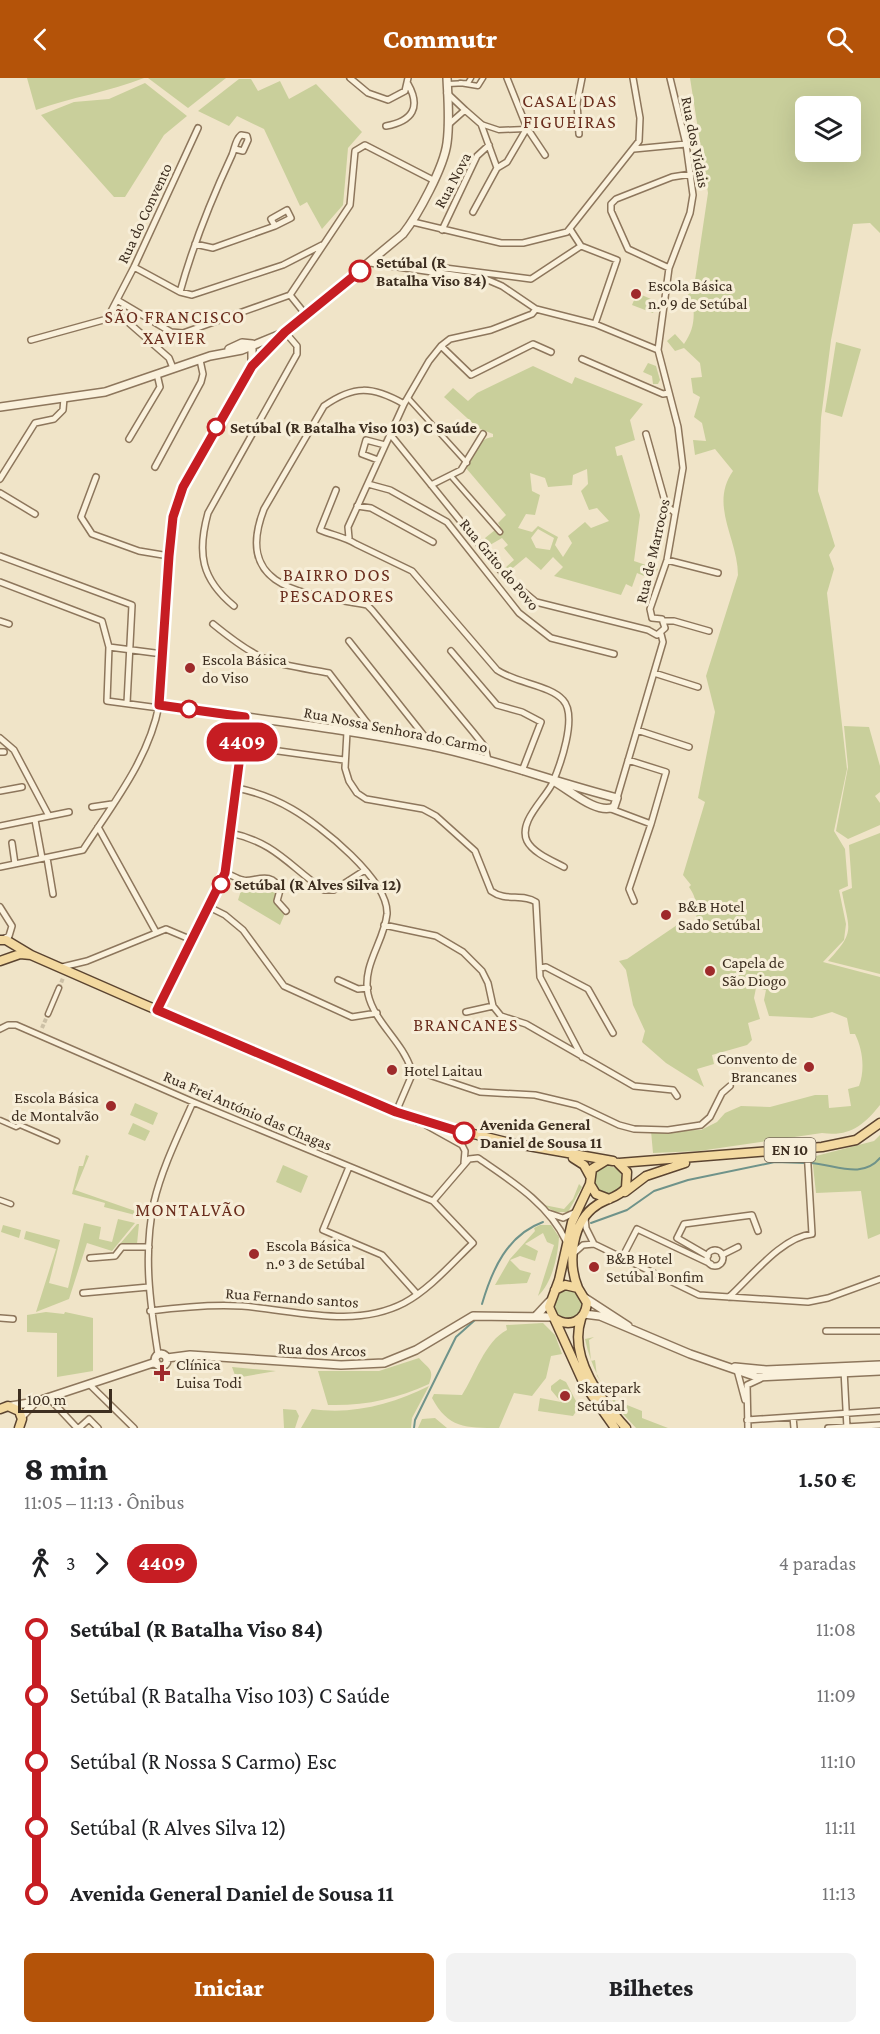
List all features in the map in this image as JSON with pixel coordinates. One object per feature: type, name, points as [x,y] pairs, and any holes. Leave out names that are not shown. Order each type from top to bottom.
[{"type":"main road","points":[[4,940],[64,971],[417,1120],[561,1153],[616,1162],[628,1176],[622,1194]]},
{"type":"main road","points":[[4,940],[14,950],[4,960]]},
{"type":"main road","points":[[4,960],[20,954],[31,955]]},
{"type":"main road","name":"EN 10","points":[[590,1180],[592,1169],[601,1162],[694,1159],[807,1149],[856,1140],[880,1123]]},
{"type":"main road","points":[[561,1153],[577,1159],[596,1194],[609,1199]]},
{"type":"main road","name":"EN 10","points":[[581,1214],[622,1194],[646,1176],[694,1159]]},
{"type":"main road","points":[[590,1180],[571,1270],[585,1298],[578,1339],[589,1375],[602,1397],[626,1428]]},
{"type":"main road","points":[[581,1214],[567,1242],[555,1290],[549,1302],[584,1384],[615,1428]]},
{"type":"main road","points":[[555,1290],[566,1285],[578,1288]]},
{"type":"main road","points":[[554,1317],[566,1324],[583,1316]]},
{"type":"main road","points":[[5,1405],[17,1408],[23,1424]]},
{"type":"street","points":[[350,78],[379,99],[399,96],[408,81]]},
{"type":"street","points":[[460,83],[468,83],[471,78]]},
{"type":"street","points":[[0,867],[83,850],[146,750],[154,730],[159,706],[173,517],[183,487],[252,366],[285,332],[370,263],[413,222],[445,155],[448,125],[447,81],[478,86],[483,78]]},
{"type":"street","points":[[507,78],[527,128],[545,155]]},
{"type":"street","points":[[579,134],[578,96],[582,78]]},
{"type":"street","points":[[413,222],[501,243],[546,239],[563,234],[570,229],[581,212],[634,149],[640,132],[633,78]]},
{"type":"street","name":"Rua dos Vidais","points":[[658,350],[669,268],[692,205],[691,174],[686,144],[670,78]]},
{"type":"street","points":[[386,126],[403,120],[415,106],[416,97],[408,81]]},
{"type":"street","points":[[447,93],[481,124],[499,130],[527,128],[561,119],[577,118]]},
{"type":"street","points":[[448,125],[465,110]]},
{"type":"street","points":[[481,124],[497,168]]},
{"type":"street","name":"Rua do Convento","points":[[31,340],[106,319],[134,267],[198,128]]},
{"type":"street","points":[[472,212],[497,168],[507,162],[527,128]]},
{"type":"street","points":[[634,149],[686,144]]},
{"type":"street","points":[[117,300],[171,332],[183,333],[290,295],[350,205],[355,151],[365,145],[433,180]]},
{"type":"street","name":"Rua Nova","points":[[442,230],[477,156],[489,145]]},
{"type":"street","points":[[180,292],[212,197],[235,149]]},
{"type":"street","points":[[669,268],[628,249],[611,211],[611,204],[616,199],[672,177],[691,174]]},
{"type":"street","points":[[195,244],[213,248],[274,226]]},
{"type":"street","points":[[570,229],[581,246],[617,260],[595,324]]},
{"type":"street","points":[[134,267],[180,292],[192,295],[283,266],[324,244]]},
{"type":"street","points":[[436,272],[437,267],[531,279],[581,246]]},
{"type":"street","points":[[370,263],[496,283],[536,309],[595,324],[658,350]]},
{"type":"street","points":[[290,295],[306,315]]},
{"type":"street","points":[[112,309],[169,358],[173,368]]},
{"type":"street","points":[[349,538],[347,530],[404,404],[429,361],[441,346],[450,339],[491,330],[532,314],[536,309]]},
{"type":"street","points":[[0,407],[105,392],[219,354],[242,344],[252,344],[285,332]]},
{"type":"street","points":[[234,606],[217,592],[208,575],[203,558],[202,535],[208,513],[297,354],[297,346],[285,332]]},
{"type":"street","points":[[252,344],[258,347],[261,357]]},
{"type":"street","points":[[252,344],[252,366]]},
{"type":"street","points":[[441,346],[471,375],[533,344],[551,352]]},
{"type":"street","name":"Rua de Marrocos","points":[[652,618],[650,609],[667,560],[681,484],[682,458],[678,427],[658,350]]},
{"type":"street","points":[[582,359],[663,394],[669,393]]},
{"type":"street","points":[[155,467],[201,382],[203,374],[200,360]]},
{"type":"street","points":[[129,439],[160,387],[157,374]]},
{"type":"street","points":[[650,388],[666,382]]},
{"type":"street","points":[[404,404],[384,393],[371,390],[339,395],[324,406],[264,509],[257,526],[255,545],[259,560],[272,578],[284,586],[306,593],[367,605],[485,747],[488,760]]},
{"type":"street","points":[[0,479],[34,423],[54,419],[63,410],[64,398]]},
{"type":"street","points":[[408,398],[467,464]]},
{"type":"street","points":[[390,434],[505,576],[524,594],[536,602],[648,630],[654,635],[661,634]]},
{"type":"street","points":[[431,485],[451,476],[467,464],[483,434]]},
{"type":"street","points":[[646,434],[666,505],[675,513]]},
{"type":"street","points":[[378,460],[362,454],[366,440],[385,445]]},
{"type":"street","points":[[451,476],[500,532]]},
{"type":"street","points":[[96,477],[81,517],[92,534],[139,551],[169,556]]},
{"type":"street","name":"Rua Grito do Povo","points":[[368,484],[390,490],[447,522],[519,613],[551,638],[614,654]]},
{"type":"street","points":[[336,490],[320,530],[340,538],[349,538],[412,571],[497,670],[508,677],[552,693],[563,700],[569,712],[570,723],[553,781],[528,820],[525,830],[526,840],[531,847],[564,867]]},
{"type":"street","points":[[0,493],[35,514]]},
{"type":"street","points":[[357,506],[371,508],[433,542]]},
{"type":"street","points":[[0,556],[132,605],[127,704]]},
{"type":"street","points":[[667,560],[718,573]]},
{"type":"street","points":[[0,582],[102,621],[109,647],[107,701],[159,706]]},
{"type":"street","points":[[648,630],[647,625],[652,618],[659,617],[664,621],[674,621],[709,631]]},
{"type":"street","points":[[0,621],[9,624]]},
{"type":"street","points":[[614,804],[663,642],[661,634],[665,628],[664,621]]},
{"type":"street","points":[[213,624],[254,656],[280,666],[330,675],[368,724],[370,735]]},
{"type":"street","points":[[349,641],[433,747]]},
{"type":"street","points":[[109,647],[155,653]]},
{"type":"street","points":[[451,651],[497,705],[541,722],[522,771]]},
{"type":"street","points":[[654,673],[698,687]]},
{"type":"street","name":"Rua Nossa Senhora do Carmo","points":[[159,706],[370,735],[488,760],[553,781]]},
{"type":"street","points":[[157,1010],[225,873],[245,717]]},
{"type":"street","points":[[637,730],[689,747]]},
{"type":"street","points":[[347,732],[344,760],[349,781],[362,796],[430,812],[475,851],[489,888],[506,898],[529,898],[536,902],[542,983],[582,1057]]},
{"type":"street","points":[[0,738],[14,750],[49,816]]},
{"type":"street","points":[[242,747],[344,760]]},
{"type":"street","points":[[628,760],[666,772],[629,888],[634,901]]},
{"type":"street","points":[[553,781],[596,793],[614,804],[621,812],[651,824]]},
{"type":"street","points":[[553,781],[590,804],[614,804]]},
{"type":"street","points":[[0,791],[22,787]]},
{"type":"street","points":[[237,788],[272,799],[303,816],[365,870],[384,896],[387,914],[370,967],[368,988],[377,1013],[411,1068],[411,1077],[396,1112]]},
{"type":"street","points":[[590,804],[593,794],[596,793]]},
{"type":"street","points":[[92,807],[112,804]]},
{"type":"street","points":[[0,826],[69,812]]},
{"type":"street","points":[[35,820],[53,894]]},
{"type":"street","points":[[98,827],[156,933]]},
{"type":"street","points":[[230,833],[251,838],[284,857],[324,890],[334,890],[365,870]]},
{"type":"street","points":[[12,843],[15,864]]},
{"type":"street","points":[[225,873],[244,881],[261,877],[276,884],[280,890],[277,901],[286,910]]},
{"type":"street","points":[[0,907],[12,927],[9,936],[4,940]]},
{"type":"street","points":[[209,907],[225,915],[243,930],[284,986],[352,1017],[377,1013]]},
{"type":"street","points":[[384,925],[436,936],[463,951],[482,971],[493,1006],[501,1016],[526,1024],[634,1086],[673,1090],[677,1096]]},
{"type":"street","points":[[64,971],[166,929],[192,940]]},
{"type":"street","points":[[540,968],[546,967],[588,989],[613,1033]]},
{"type":"street","points":[[338,980],[358,989],[368,988]]},
{"type":"street","points":[[48,1014],[59,988]]},
{"type":"street","points":[[466,1012],[493,1006]]},
{"type":"street","name":"Rua Frei António das Chagas","points":[[0,1029],[8,1025],[16,1025],[41,1032],[193,1102],[433,1201],[468,1237]]},
{"type":"street","points":[[411,1068],[480,1092],[535,1095],[577,1106],[619,1125],[634,1129],[669,1130],[701,1125],[710,1117],[722,1093],[730,1086]]},
{"type":"street","points":[[5,1405],[48,1398],[157,1358],[150,1311],[149,1247],[158,1191],[193,1102]]},
{"type":"street","points":[[0,1120],[16,1127],[20,1125],[57,1141]]},
{"type":"street","points":[[417,1120],[462,1145],[465,1151],[463,1165]]},
{"type":"street","points":[[729,1297],[782,1245],[797,1237],[812,1234],[807,1149]]},
{"type":"street","points":[[433,1201],[469,1159],[478,1158],[518,1185],[545,1212],[567,1242]]},
{"type":"street","points":[[349,1167],[323,1230],[382,1255],[417,1294]]},
{"type":"street","points":[[0,1200],[11,1204]]},
{"type":"street","points":[[545,1212],[563,1218],[581,1214],[594,1244]]},
{"type":"street","points":[[711,1264],[708,1256],[677,1238],[684,1224],[752,1215],[758,1231]]},
{"type":"street","points":[[622,1258],[637,1229],[711,1264],[720,1264],[722,1255]]},
{"type":"street","name":"Rua Fernando santos","points":[[150,1311],[203,1306],[243,1306],[352,1316],[393,1308],[417,1294],[473,1243],[468,1237]]},
{"type":"street","points":[[573,1254],[579,1246],[594,1244],[693,1294],[729,1297],[808,1302],[828,1298],[880,1279]]},
{"type":"street","points":[[90,1258],[115,1256],[122,1247],[149,1247]]},
{"type":"street","points":[[722,1255],[738,1247]]},
{"type":"street","points":[[708,1256],[714,1250],[722,1255]]},
{"type":"street","points":[[83,1293],[149,1287]]},
{"type":"street","points":[[585,1298],[630,1328]]},
{"type":"street","points":[[536,1316],[549,1302]]},
{"type":"street","name":"Rua dos Arcos","points":[[157,1358],[163,1365],[167,1358],[190,1355],[341,1365],[384,1363],[416,1350],[473,1316],[554,1317]]},
{"type":"street","points":[[583,1316],[600,1316],[737,1370],[766,1378]]},
{"type":"street","points":[[0,1318],[13,1319]]},
{"type":"street","points":[[826,1331],[880,1331]]},
{"type":"street","points":[[724,1365],[766,1370],[880,1371]]},
{"type":"street","points":[[748,1428],[748,1383],[766,1378],[880,1365]]},
{"type":"street","points":[[737,1370],[747,1409]]},
{"type":"street","points":[[844,1370],[847,1427]]},
{"type":"street","points":[[89,1384],[134,1428]]},
{"type":"street","points":[[48,1398],[78,1428],[89,1419],[98,1428]]},
{"type":"street","points":[[23,1424],[34,1402]]},
{"type":"street","points":[[747,1420],[880,1411]]},
{"type":"street","points":[[793,1417],[794,1428]]},
{"type":"street","points":[[828,1428],[880,1425]]},
{"type":"green space","points":[[27,78],[144,78],[36,110]]},
{"type":"green space","points":[[148,78],[226,78],[188,108]]},
{"type":"green space","points":[[690,78],[880,78],[880,233],[870,223],[853,224],[831,340],[821,418],[818,491],[835,546],[829,555],[834,569],[827,593],[847,769],[834,831],[845,849],[848,886],[839,890],[846,924],[844,940],[823,962],[880,977],[880,1105],[861,1124],[840,1133],[822,1133],[699,1151],[653,1153],[651,1131],[701,1130],[717,1122],[725,1113],[741,1106],[770,1107],[815,1095],[828,1095],[829,1108],[851,1106],[848,1089],[859,1086],[862,1067],[860,1047],[855,1034],[850,1034],[847,1018],[832,1012],[812,1018],[769,1016],[764,1000],[766,990],[756,988],[754,998],[760,1019],[748,1023],[752,1040],[747,1045],[712,1055],[714,1064],[697,1069],[704,1087],[666,1063],[642,1042],[645,1031],[633,1005],[626,970],[619,961],[627,959],[680,923],[694,926],[697,910],[695,900],[689,887],[691,885],[683,875],[705,802],[698,798],[715,712],[706,676],[738,575],[724,509],[726,484],[733,471],[715,449],[695,455],[693,440],[706,441],[702,423],[694,417],[700,397],[693,393],[691,378],[702,377],[700,363],[684,348],[675,351],[667,341],[675,334],[684,344],[689,335],[693,320],[693,304],[687,305],[687,296],[694,287],[708,193]]},
{"type":"green space","points":[[239,79],[251,79],[258,91],[280,81],[289,99],[316,84],[362,132],[348,148],[343,205],[322,229],[307,202],[300,206],[264,129],[237,116],[229,126],[198,111]]},
{"type":"green space","points":[[145,83],[187,116],[164,135],[125,197],[114,197],[41,115],[74,102],[109,99]]},
{"type":"green space","points":[[637,293],[658,302],[653,313],[632,305]]},
{"type":"green space","points":[[836,342],[861,349],[842,417],[825,412]]},
{"type":"green space","points":[[648,363],[656,366],[660,380],[658,384],[653,384],[652,376],[643,372]]},
{"type":"green space","points":[[533,366],[572,384],[575,377],[643,404],[630,420],[635,440],[615,447],[617,456],[622,455],[640,515],[634,561],[658,569],[651,579],[637,573],[632,587],[626,584],[621,595],[554,576],[563,567],[553,557],[541,570],[526,557],[508,572],[505,568],[514,560],[504,548],[508,545],[502,538],[490,545],[485,538],[500,526],[498,523],[506,515],[466,468],[479,444],[493,437],[493,434],[478,428],[444,397],[453,388],[468,401],[477,393]],"holes":[[[587,469],[588,484],[581,491],[589,510],[597,508],[609,521],[591,528],[585,522],[568,536],[572,543],[563,557],[555,545],[558,537],[538,526],[532,532],[518,528],[526,514],[535,515],[540,495],[532,491],[530,473],[545,478],[548,487],[572,485],[573,475]],[[538,529],[554,538],[550,550],[536,548],[531,538]]]},
{"type":"green space","points":[[844,726],[869,727],[880,766],[880,792],[875,796],[880,803],[880,825],[848,839],[836,831],[848,767]]},
{"type":"green space","points":[[880,833],[880,974],[828,961],[847,936],[848,923],[842,892],[852,888],[849,845]]},
{"type":"green space","points":[[258,877],[278,885],[277,898],[286,911],[280,925],[238,900],[244,881]]},
{"type":"green space","points":[[135,1103],[158,1113],[153,1125],[130,1115]]},
{"type":"green space","points":[[133,1123],[150,1131],[145,1141],[128,1134]]},
{"type":"green space","points":[[880,1135],[880,1234],[868,1239],[861,1191],[816,1193],[812,1157],[874,1141]]},
{"type":"green space","points":[[86,1155],[89,1156],[75,1190],[141,1213],[139,1216],[104,1207],[105,1203],[72,1194],[79,1166],[83,1166]]},
{"type":"green space","points":[[283,1165],[308,1176],[301,1193],[276,1182]]},
{"type":"green space","points":[[608,1166],[618,1170],[622,1180],[618,1190],[608,1194],[598,1190],[594,1180],[598,1170]]},
{"type":"green space","points":[[579,1184],[582,1187],[568,1212],[555,1212],[544,1205],[564,1209],[573,1199]]},
{"type":"green space","points":[[118,1219],[135,1223],[112,1251],[87,1243],[69,1299],[36,1312],[56,1249],[24,1239],[26,1231],[60,1240],[49,1283],[68,1288],[84,1223],[101,1227],[99,1239],[112,1242]]},
{"type":"green space","points":[[139,1224],[137,1244],[119,1245]]},
{"type":"green space","points":[[3,1225],[21,1230],[19,1238],[1,1232]]},
{"type":"green space","points":[[540,1225],[551,1225],[559,1237],[553,1269],[543,1291],[538,1296],[554,1245],[547,1242],[543,1233],[525,1244],[538,1251],[535,1261],[520,1256],[510,1260],[520,1270],[531,1273],[527,1283],[495,1285],[510,1259],[535,1231],[534,1228]]},
{"type":"green space","points":[[568,1291],[578,1295],[582,1305],[578,1315],[568,1319],[558,1315],[554,1305],[558,1295]]},
{"type":"green space","points":[[46,1312],[64,1314],[65,1312],[93,1318],[93,1371],[57,1377],[57,1333],[27,1332],[27,1315]]},
{"type":"green space","points":[[543,1323],[555,1335],[562,1354],[551,1356],[546,1378],[532,1396],[514,1393],[499,1428],[467,1426],[451,1421],[444,1415],[432,1398],[434,1394],[462,1395],[487,1350],[499,1335],[507,1330],[506,1325]]},
{"type":"green space","points":[[594,1337],[589,1340],[591,1360],[585,1339]]},
{"type":"green space","points":[[419,1358],[431,1372],[429,1384],[380,1400],[328,1405],[318,1371],[379,1371]]},
{"type":"green space","points":[[595,1360],[597,1373],[594,1368],[591,1361]]},
{"type":"green space","points":[[232,1367],[276,1371],[236,1378]]},
{"type":"green space","name":"Skatepark Setúbal","points":[[560,1379],[566,1382],[579,1407],[573,1416],[538,1411],[540,1398],[561,1402],[551,1390],[551,1386]]},
{"type":"green space","points":[[601,1381],[617,1403],[625,1402],[620,1411],[608,1394]]},
{"type":"green space","points":[[429,1386],[412,1418],[411,1428],[301,1428],[312,1409],[358,1409],[387,1403]]},
{"type":"green space","points":[[627,1405],[642,1411],[642,1418],[668,1428],[636,1428],[623,1414]]},
{"type":"green space","points":[[283,1409],[296,1410],[299,1416],[295,1428],[284,1428]]},
{"type":"green space","points":[[435,1418],[447,1428],[418,1428],[422,1419]]},
{"type":"waterway","points":[[810,1163],[856,1170],[873,1165],[880,1158]]},
{"type":"waterway","points":[[591,1223],[627,1210],[654,1191],[688,1180],[775,1162],[805,1163]]},
{"type":"waterway","points":[[482,1304],[503,1255],[520,1236],[543,1222]]},
{"type":"waterway","points":[[414,1428],[415,1420],[456,1337],[475,1320]]},
{"type":"tunnel","points":[[59,988],[63,978]]},
{"type":"tunnel","points":[[42,1028],[48,1014]]},
{"type":"bus line","name":"4409","points":[[360,271],[285,332],[252,366],[183,487],[173,517],[159,705],[245,717],[225,873],[157,1010],[396,1112],[464,1133]]},
{"type":"place","name":"Setúbal (R Batalha Viso 84)","points":[[360,271]]},
{"type":"place","name":"Escola Básica n.º 9 de Setúbal","points":[[636,294]]},
{"type":"place","name":"Setúbal (R Batalha Viso 103) C Saúde","points":[[216,427]]},
{"type":"place","name":"Escola Básica do Viso","points":[[190,668]]},
{"type":"place","name":"Setúbal (R Alves Silva 12)","points":[[221,884]]},
{"type":"place","name":"B&B Hotel Sado Setúbal","points":[[666,915]]},
{"type":"place","name":"Capela de São Diogo","points":[[710,971]]},
{"type":"place","name":"Convento de Brancanes","points":[[809,1067]]},
{"type":"place","name":"Hotel Laitau","points":[[392,1070]]},
{"type":"place","name":"Escola Básica de Montalvão","points":[[111,1106]]},
{"type":"place","name":"Avenida General Daniel de Sousa 11","points":[[464,1133]]},
{"type":"place","name":"Escola Básica n.º 3 de Setúbal","points":[[254,1254]]},
{"type":"place","name":"B&B Hotel Setúbal Bonfim","points":[[594,1267]]},
{"type":"place","name":"Clínica Luisa Todi","points":[[162,1373]]},
{"type":"place","name":"Skatepark Setúbal","points":[[565,1396]]},
{"type":"district","name":"CASAL DAS FIGUEIRAS","points":[[570,111]]},
{"type":"district","name":"SÃO FRANCISCO XAVIER","points":[[175,327]]},
{"type":"district","name":"BAIRRO DOS PESCADORES","points":[[337,585]]},
{"type":"district","name":"BRANCANES","points":[[466,1025]]},
{"type":"district","name":"MONTALVÃO","points":[[191,1210]]}]
